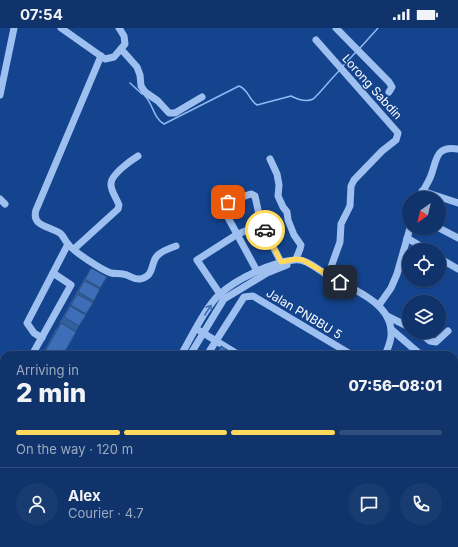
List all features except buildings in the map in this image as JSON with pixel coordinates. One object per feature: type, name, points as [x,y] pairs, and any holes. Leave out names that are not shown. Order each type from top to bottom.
[{"type":"street","points":[[0,95],[14,28]]},
{"type":"street","points":[[61,28],[69,30],[105,59],[114,57],[126,42],[119,28]]},
{"type":"street","points":[[336,28],[389,82],[392,87],[390,92]]},
{"type":"street","name":"Lorong Sabdin","points":[[316,40],[396,131],[398,137],[354,180],[351,186],[350,206],[341,224],[340,242],[331,266],[326,274]]},
{"type":"street","points":[[121,50],[137,67],[140,75],[141,86],[145,92],[158,101],[169,113],[175,113],[202,97]]},
{"type":"street","points":[[101,56],[49,177],[34,215],[35,219],[58,232],[71,246],[108,272],[123,274],[133,279],[139,280],[147,276],[151,272],[155,259],[159,254],[176,246]]},
{"type":"street","points":[[423,191],[430,178],[438,154],[447,148],[458,149]]},
{"type":"street","points":[[42,338],[34,333],[27,323],[53,273],[71,246],[118,209],[119,204],[111,186],[111,181],[124,166],[138,156]]},
{"type":"street","points":[[270,159],[277,174],[279,185],[278,196],[286,211],[294,235],[301,245],[299,260]]},
{"type":"street","points":[[257,271],[236,235],[225,212],[228,202],[251,194],[255,198],[262,224],[281,262]]},
{"type":"street","points":[[446,200],[458,203]]},
{"type":"street","points":[[222,297],[198,260],[236,235],[262,224]]},
{"type":"street","points":[[446,232],[458,238]]},
{"type":"street","points":[[379,305],[391,288],[398,274],[408,235]]},
{"type":"street","points":[[407,238],[415,243]]},
{"type":"street","points":[[192,351],[222,297],[267,273],[299,260]]},
{"type":"street","points":[[183,351],[196,328],[222,297],[257,271],[281,262],[299,260],[379,305],[387,316],[392,330],[390,343],[387,351]]},
{"type":"street","points":[[446,262],[458,269]]},
{"type":"street","points":[[34,351],[71,285],[53,273]]},
{"type":"street","name":"Jalan PNBBU 5","points":[[216,340],[244,297],[253,296],[345,351]]},
{"type":"street","points":[[387,316],[402,324]]},
{"type":"street","points":[[196,328],[233,351]]},
{"type":"street","points":[[392,330],[416,351]]},
{"type":"street","points":[[428,339],[433,342],[436,342],[439,339]]},
{"type":"street","points":[[209,351],[216,340]]},
{"type":"waterway","points":[[360,48],[378,28]]},
{"type":"waterway","points":[[342,67],[356,52]]},
{"type":"waterway","points":[[145,96],[158,119],[164,124],[239,86],[242,87],[257,105],[291,96],[307,101],[313,99],[340,70]]},
{"type":"waterway","points":[[130,83],[142,94]]},
{"type":"way so far","points":[[228,202],[251,194],[255,196],[265,230]]},
{"type":"route","points":[[265,230],[281,262],[296,259],[303,260],[340,282]]}]
